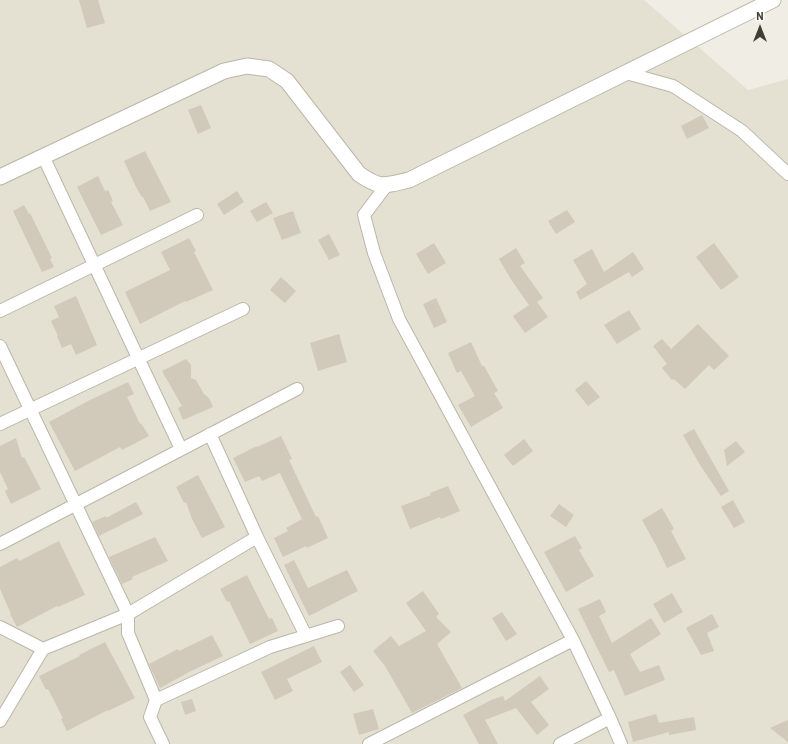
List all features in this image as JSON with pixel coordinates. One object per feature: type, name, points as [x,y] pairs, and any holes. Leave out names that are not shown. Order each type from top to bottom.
[{"type":"street","points":[[0,177],[224,71],[247,66],[269,69],[286,81],[359,174],[373,183],[386,186],[409,180],[774,0]]},
{"type":"street","points":[[626,73],[673,86],[742,131],[788,174]]},
{"type":"street","points":[[44,156],[181,449]]},
{"type":"street","points":[[386,186],[364,215],[374,252],[399,320],[573,640],[621,744]]},
{"type":"street","points":[[0,311],[197,215]]},
{"type":"street","points":[[0,424],[243,309]]},
{"type":"street","points":[[0,346],[128,614],[128,634],[156,700],[150,716],[163,744]]},
{"type":"street","points":[[0,544],[297,389]]},
{"type":"street","points":[[210,434],[257,537],[306,636]]},
{"type":"street","points":[[0,721],[43,649],[128,614],[257,537]]},
{"type":"street","points":[[156,700],[270,647],[338,626]]},
{"type":"street","points":[[0,627],[43,649]]},
{"type":"street","points":[[369,744],[573,640]]},
{"type":"street","points":[[560,744],[610,718]]},
{"type":"shaded area","points":[[0,0],[644,0],[748,90],[788,79],[788,744],[0,744]]},
{"type":"building","points":[[79,0],[98,0],[105,23],[87,28]]},
{"type":"building","points":[[201,105],[211,128],[198,134],[188,110]]},
{"type":"building","points":[[702,115],[709,128],[687,139],[681,126]]},
{"type":"building","points":[[145,151],[171,202],[150,211],[137,189],[124,161]]},
{"type":"building","points":[[98,176],[105,191],[108,190],[113,201],[111,202],[123,225],[101,235],[77,187]]},
{"type":"building","points":[[237,191],[244,202],[224,215],[217,204]]},
{"type":"building","points":[[266,202],[273,213],[257,222],[250,211]]},
{"type":"building","points":[[24,205],[29,214],[30,213],[52,258],[50,259],[54,267],[42,272],[13,211]]},
{"type":"building","points":[[567,210],[575,222],[556,234],[548,221]]},
{"type":"building","points":[[293,211],[301,233],[282,240],[273,218]]},
{"type":"building","points":[[329,234],[340,255],[329,260],[318,240]]},
{"type":"building","points":[[189,238],[196,251],[194,252],[213,290],[186,302],[185,301],[140,324],[125,292],[170,270],[161,252]]},
{"type":"building","points":[[434,243],[446,263],[428,274],[416,254]]},
{"type":"building","points":[[714,243],[739,277],[721,290],[696,257]]},
{"type":"building","points":[[516,248],[525,263],[520,266],[543,298],[537,302],[548,317],[525,333],[513,316],[529,305],[499,259]]},
{"type":"building","points":[[592,249],[604,272],[633,252],[644,269],[632,277],[629,272],[580,300],[576,292],[587,284],[573,260]]},
{"type":"building","points":[[281,277],[296,291],[285,303],[270,290]]},
{"type":"building","points":[[76,296],[97,345],[76,355],[71,344],[62,348],[51,321],[59,317],[54,306]]},
{"type":"building","points":[[436,298],[447,322],[434,328],[423,304]]},
{"type":"building","points":[[629,310],[641,329],[617,344],[604,325]]},
{"type":"building","points":[[698,324],[729,356],[714,370],[709,365],[685,389],[674,379],[672,380],[662,368],[667,364],[653,346],[662,339],[671,349]]},
{"type":"building","points":[[339,334],[347,362],[318,371],[310,343]]},
{"type":"building","points":[[471,342],[482,366],[484,366],[498,391],[494,393],[503,408],[471,427],[458,405],[475,396],[461,371],[457,373],[448,353]]},
{"type":"building","points":[[186,359],[191,365],[191,378],[196,380],[204,394],[209,398],[213,407],[183,420],[178,408],[182,406],[162,371]]},
{"type":"building","points":[[586,381],[600,397],[588,406],[575,390]]},
{"type":"building","points":[[128,382],[134,394],[127,397],[140,424],[141,423],[149,436],[122,450],[120,447],[75,471],[49,422]]},
{"type":"building","points":[[694,429],[729,491],[721,496],[700,465],[683,435]]},
{"type":"building","points":[[281,436],[292,459],[289,460],[316,517],[318,516],[328,538],[283,557],[274,538],[288,531],[286,528],[302,519],[280,473],[262,481],[259,476],[245,482],[233,458]]},
{"type":"building","points":[[16,438],[22,458],[24,457],[41,489],[11,504],[5,491],[8,489],[0,472],[0,446]]},
{"type":"building","points":[[524,439],[533,451],[513,466],[504,455]]},
{"type":"building","points":[[736,441],[745,452],[727,466],[724,450]]},
{"type":"building","points":[[198,475],[225,527],[202,538],[192,519],[186,502],[184,503],[176,487]]},
{"type":"building","points":[[448,486],[460,511],[410,529],[401,506],[431,495],[430,493]]},
{"type":"building","points":[[733,500],[745,522],[734,528],[721,507]]},
{"type":"building","points":[[136,502],[143,514],[99,536],[92,522],[106,516],[106,518]]},
{"type":"building","points":[[559,504],[574,515],[566,527],[550,516]]},
{"type":"building","points":[[662,508],[674,529],[671,531],[686,559],[667,568],[642,520]]},
{"type":"building","points":[[575,536],[582,548],[579,550],[594,576],[566,592],[544,552]]},
{"type":"building","points":[[155,537],[168,561],[132,577],[133,579],[122,584],[109,557]]},
{"type":"building","points":[[59,541],[85,595],[58,607],[57,606],[17,627],[0,589],[0,567],[17,558],[19,561]]},
{"type":"building","points":[[294,560],[308,588],[347,570],[358,591],[309,616],[284,565]]},
{"type":"building","points":[[247,575],[269,619],[272,618],[278,631],[250,644],[229,601],[227,602],[220,589]]},
{"type":"building","points":[[423,591],[439,614],[436,617],[451,632],[437,644],[462,688],[412,713],[385,666],[373,651],[391,636],[399,646],[426,631],[406,603]]},
{"type":"building","points":[[672,593],[683,612],[664,623],[653,604]]},
{"type":"building","points":[[600,599],[606,612],[599,616],[612,643],[651,618],[661,634],[630,654],[640,672],[659,665],[665,680],[625,696],[614,670],[609,672],[578,609]]},
{"type":"building","points":[[502,612],[517,634],[506,641],[492,618]]},
{"type":"building","points":[[712,614],[719,627],[707,633],[714,651],[701,655],[686,628]]},
{"type":"building","points":[[212,635],[223,656],[160,688],[149,664],[178,649],[179,651]]},
{"type":"building","points":[[105,642],[135,698],[67,731],[61,719],[63,718],[48,689],[46,690],[39,676]]},
{"type":"building","points":[[314,646],[322,662],[287,679],[293,691],[275,700],[261,672]]},
{"type":"building","points":[[350,665],[364,685],[354,692],[340,672]]},
{"type":"building","points":[[540,676],[549,689],[531,702],[549,725],[537,735],[516,708],[485,720],[498,744],[479,744],[463,715],[491,700],[503,696],[505,701]]},
{"type":"building","points":[[192,699],[196,711],[185,715],[181,702]]},
{"type":"building","points":[[373,709],[379,729],[359,735],[353,714]]},
{"type":"building","points":[[656,714],[659,723],[694,717],[696,730],[669,735],[669,732],[633,742],[628,722]]},
{"type":"building","points":[[788,720],[788,742],[770,728]]}]
